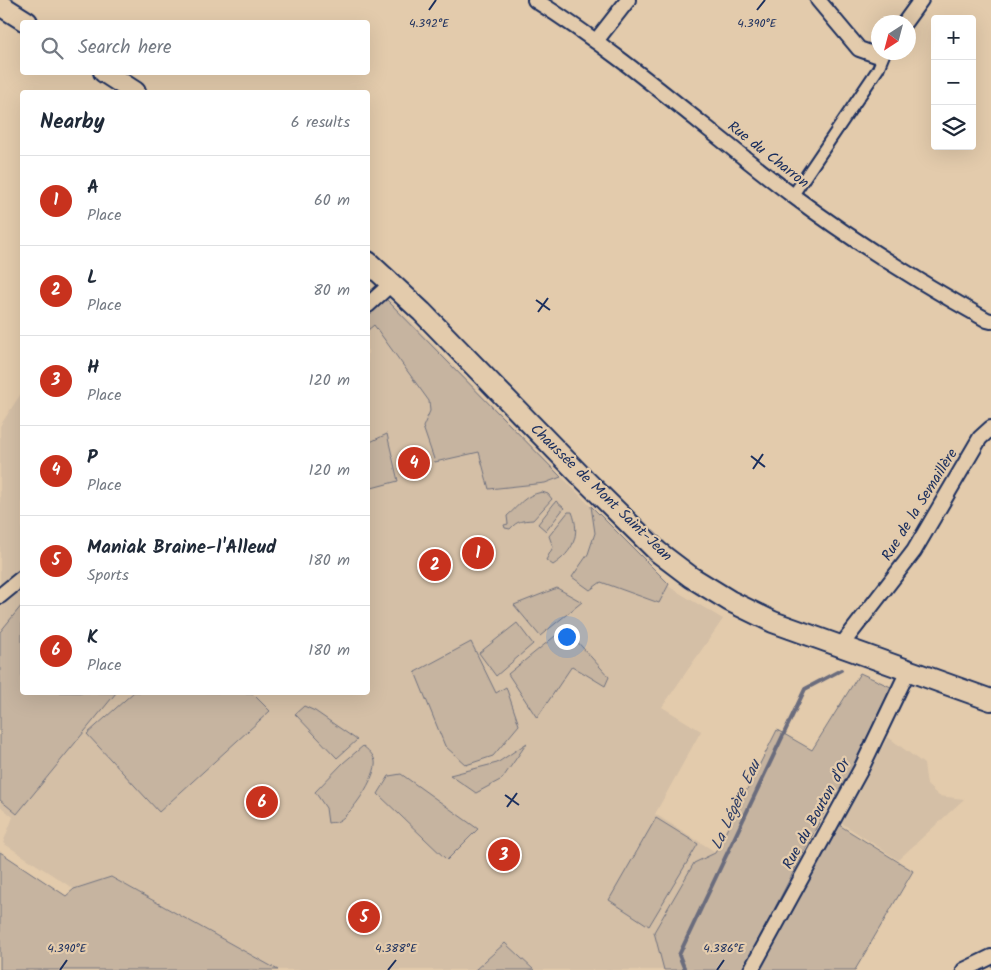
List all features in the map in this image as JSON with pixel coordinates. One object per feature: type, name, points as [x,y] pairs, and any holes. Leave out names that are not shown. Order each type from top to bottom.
[{"type":"main road","points":[[0,5],[24,20]]},
{"type":"main road","points":[[109,75],[132,90]]},
{"type":"main road","name":"Chaussée de Mont Saint-Jean","points":[[370,264],[434,325],[658,552],[691,577],[730,601],[773,622],[991,700]]},
{"type":"street","name":"Rue du Charron","points":[[535,0],[596,41],[793,195],[863,245],[939,293],[991,321]]},
{"type":"street","points":[[596,41],[628,0]]},
{"type":"street","points":[[818,0],[859,49],[871,53]]},
{"type":"street","points":[[910,15],[920,0]]},
{"type":"street","points":[[793,195],[878,69],[882,60]]},
{"type":"street","points":[[370,302],[392,283]]},
{"type":"street","name":"Rue de la Semaillère","points":[[840,647],[914,551],[980,438],[991,428]]},
{"type":"street","points":[[0,596],[20,580]]},
{"type":"street","name":"Rue du Bouton d'Or","points":[[751,970],[860,769],[908,671]]},
{"type":"street","points":[[964,970],[991,957]]},
{"type":"shaded area","points":[[387,297],[668,586],[723,619],[662,707],[701,731],[655,814],[714,851],[664,970],[534,970],[505,943],[475,970],[278,970],[112,877],[74,889],[3,843],[13,817],[0,806],[0,426],[20,395],[20,695],[370,695],[370,310]]},
{"type":"shaded area","points":[[386,299],[561,477],[545,483],[489,489],[479,452],[435,462],[423,427],[430,411],[429,401],[374,325],[370,328],[370,312]]},
{"type":"shaded area","points":[[387,434],[398,481],[370,488],[370,442]]},
{"type":"shaded area","points":[[542,492],[548,494],[552,499],[533,520],[518,522],[510,529],[505,528],[504,525],[508,524],[507,516],[526,498]]},
{"type":"shaded area","points":[[556,501],[564,508],[546,531],[538,524]]},
{"type":"shaded area","points":[[591,506],[669,584],[659,603],[601,582],[590,590],[572,577],[588,554],[595,533]]},
{"type":"shaded area","points":[[568,512],[572,512],[575,520],[575,535],[570,549],[553,565],[546,560],[553,547],[549,536]]},
{"type":"shaded area","points":[[557,588],[582,602],[540,636],[514,605]]},
{"type":"shaded area","points":[[20,607],[20,695],[114,695],[17,814],[0,800],[0,632]]},
{"type":"shaded area","points":[[517,623],[533,644],[496,676],[479,653]]},
{"type":"shaded area","points":[[565,628],[609,677],[605,686],[572,666],[537,718],[508,674]]},
{"type":"shaded area","points":[[471,642],[496,693],[506,687],[519,725],[493,756],[466,765],[445,746],[415,672]]},
{"type":"shaded area","points":[[860,673],[891,687],[838,797],[833,795],[743,970],[664,970],[654,932],[694,863],[715,853],[777,730],[812,750]]},
{"type":"shaded area","points":[[131,695],[254,695],[270,711],[159,812],[87,734]]},
{"type":"shaded area","points":[[304,706],[315,711],[357,740],[337,758],[295,714]]},
{"type":"shaded area","points":[[888,737],[924,764],[927,785],[939,796],[964,799],[898,860],[840,822]]},
{"type":"shaded area","points":[[527,743],[502,779],[476,793],[450,775],[497,763]]},
{"type":"shaded area","points":[[363,746],[372,754],[375,761],[375,767],[368,785],[355,805],[342,819],[328,823],[326,808],[315,792],[343,763]]},
{"type":"shaded area","points":[[401,774],[478,829],[447,860],[378,794],[389,776]]},
{"type":"shaded area","points":[[656,818],[698,844],[649,926],[609,900]]},
{"type":"shaded area","points":[[839,825],[913,871],[855,970],[759,970]]},
{"type":"shaded area","points":[[0,852],[66,896],[74,889],[111,877],[278,970],[0,970]]},
{"type":"shaded area","points":[[505,943],[534,970],[475,970]]},
{"type":"waterway","name":"La Légère Eau","points":[[685,970],[679,955],[805,689],[841,670]]},
{"type":"place","name":"P","points":[[414,463]]},
{"type":"place","name":"A","points":[[478,553]]},
{"type":"place","name":"L","points":[[435,565]]},
{"type":"place","name":"K","points":[[262,802]]},
{"type":"place","name":"H","points":[[504,855]]},
{"type":"place","name":"Maniak Braine-l'Alleud","points":[[364,917]]}]
